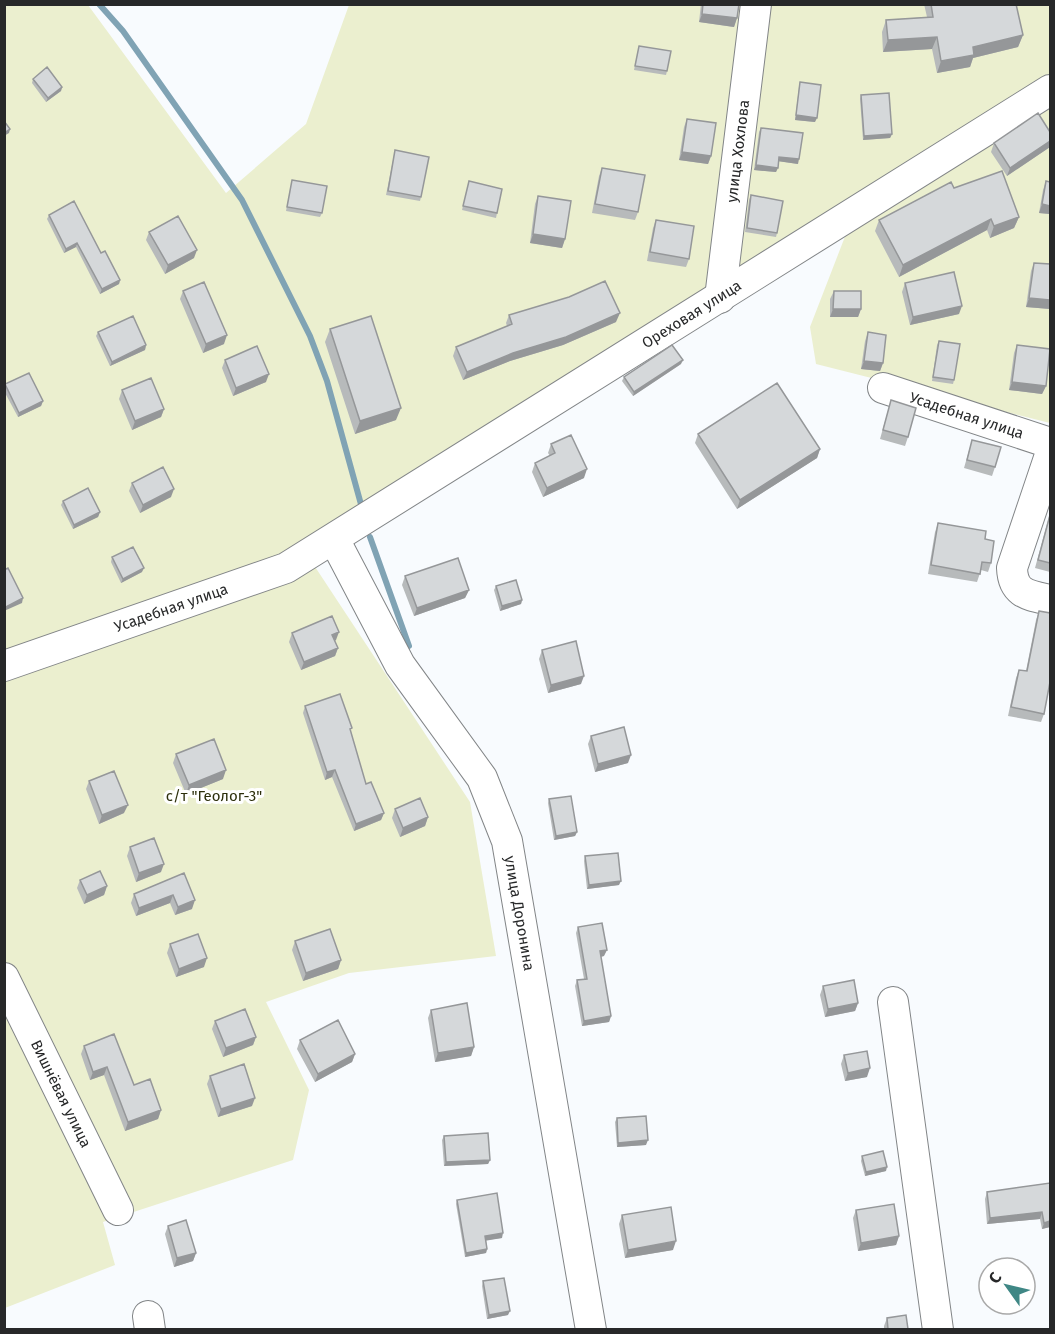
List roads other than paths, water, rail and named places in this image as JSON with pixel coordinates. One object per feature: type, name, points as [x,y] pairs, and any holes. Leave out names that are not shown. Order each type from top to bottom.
[{"type":"street","name":"улица Хохлова","points":[[720,298],[756,4]]},
{"type":"street","name":"Ореховая улица","points":[[334,539],[1050,90]]},
{"type":"street","name":"Усадебная улица","points":[[883,388],[1050,443]]},
{"type":"street","points":[[1050,455],[1012,568],[1013,580],[1024,594],[1050,600]]},
{"type":"street","name":"Усадебная улица","points":[[4,666],[286,568],[334,539]]},
{"type":"street","name":"улица Доронина","points":[[334,539],[400,665],[482,778],[507,841],[591,1329]]},
{"type":"street","name":"Вишнёвая улица","points":[[4,978],[118,1210]]},
{"type":"street","points":[[892,1002],[938,1329]]},
{"type":"waterway","points":[[99,4],[123,31],[242,200],[310,336],[327,381],[362,508]]},
{"type":"waterway","points":[[370,537],[409,646]]},
{"type":"park label","name":"с/т \"Геолог-3\"","points":[[214,796]]}]
